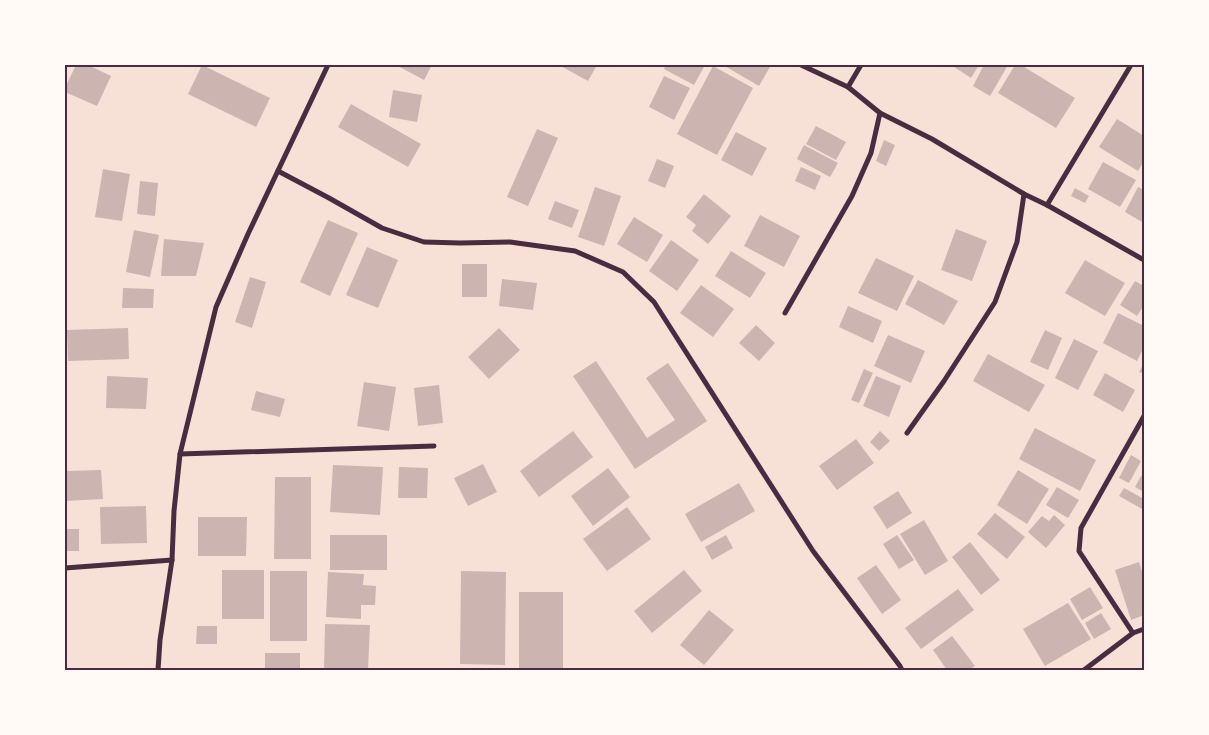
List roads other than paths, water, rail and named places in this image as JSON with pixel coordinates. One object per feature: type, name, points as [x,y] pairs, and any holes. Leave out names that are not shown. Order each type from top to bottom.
[{"type":"street","points":[[158,670],[160,640],[172,560],[174,511],[180,454],[216,307],[248,234],[328,65]]},
{"type":"street","points":[[800,65],[848,87],[880,113],[932,139],[1024,194],[1144,260]]},
{"type":"street","points":[[848,87],[861,65]]},
{"type":"street","points":[[1047,205],[1131,65]]},
{"type":"street","points":[[785,313],[852,196],[871,153],[880,113]]},
{"type":"street","points":[[278,172],[382,228],[424,242],[510,242],[575,251],[623,272],[654,302],[813,551],[902,670]]},
{"type":"street","points":[[907,433],[944,381],[995,302],[1017,242],[1024,194]]},
{"type":"street","points":[[1133,633],[1079,551],[1081,528],[1144,416]]},
{"type":"street","points":[[180,454],[434,446]]},
{"type":"street","points":[[65,568],[172,560]]},
{"type":"street","points":[[1084,670],[1133,633],[1144,630]]}]
